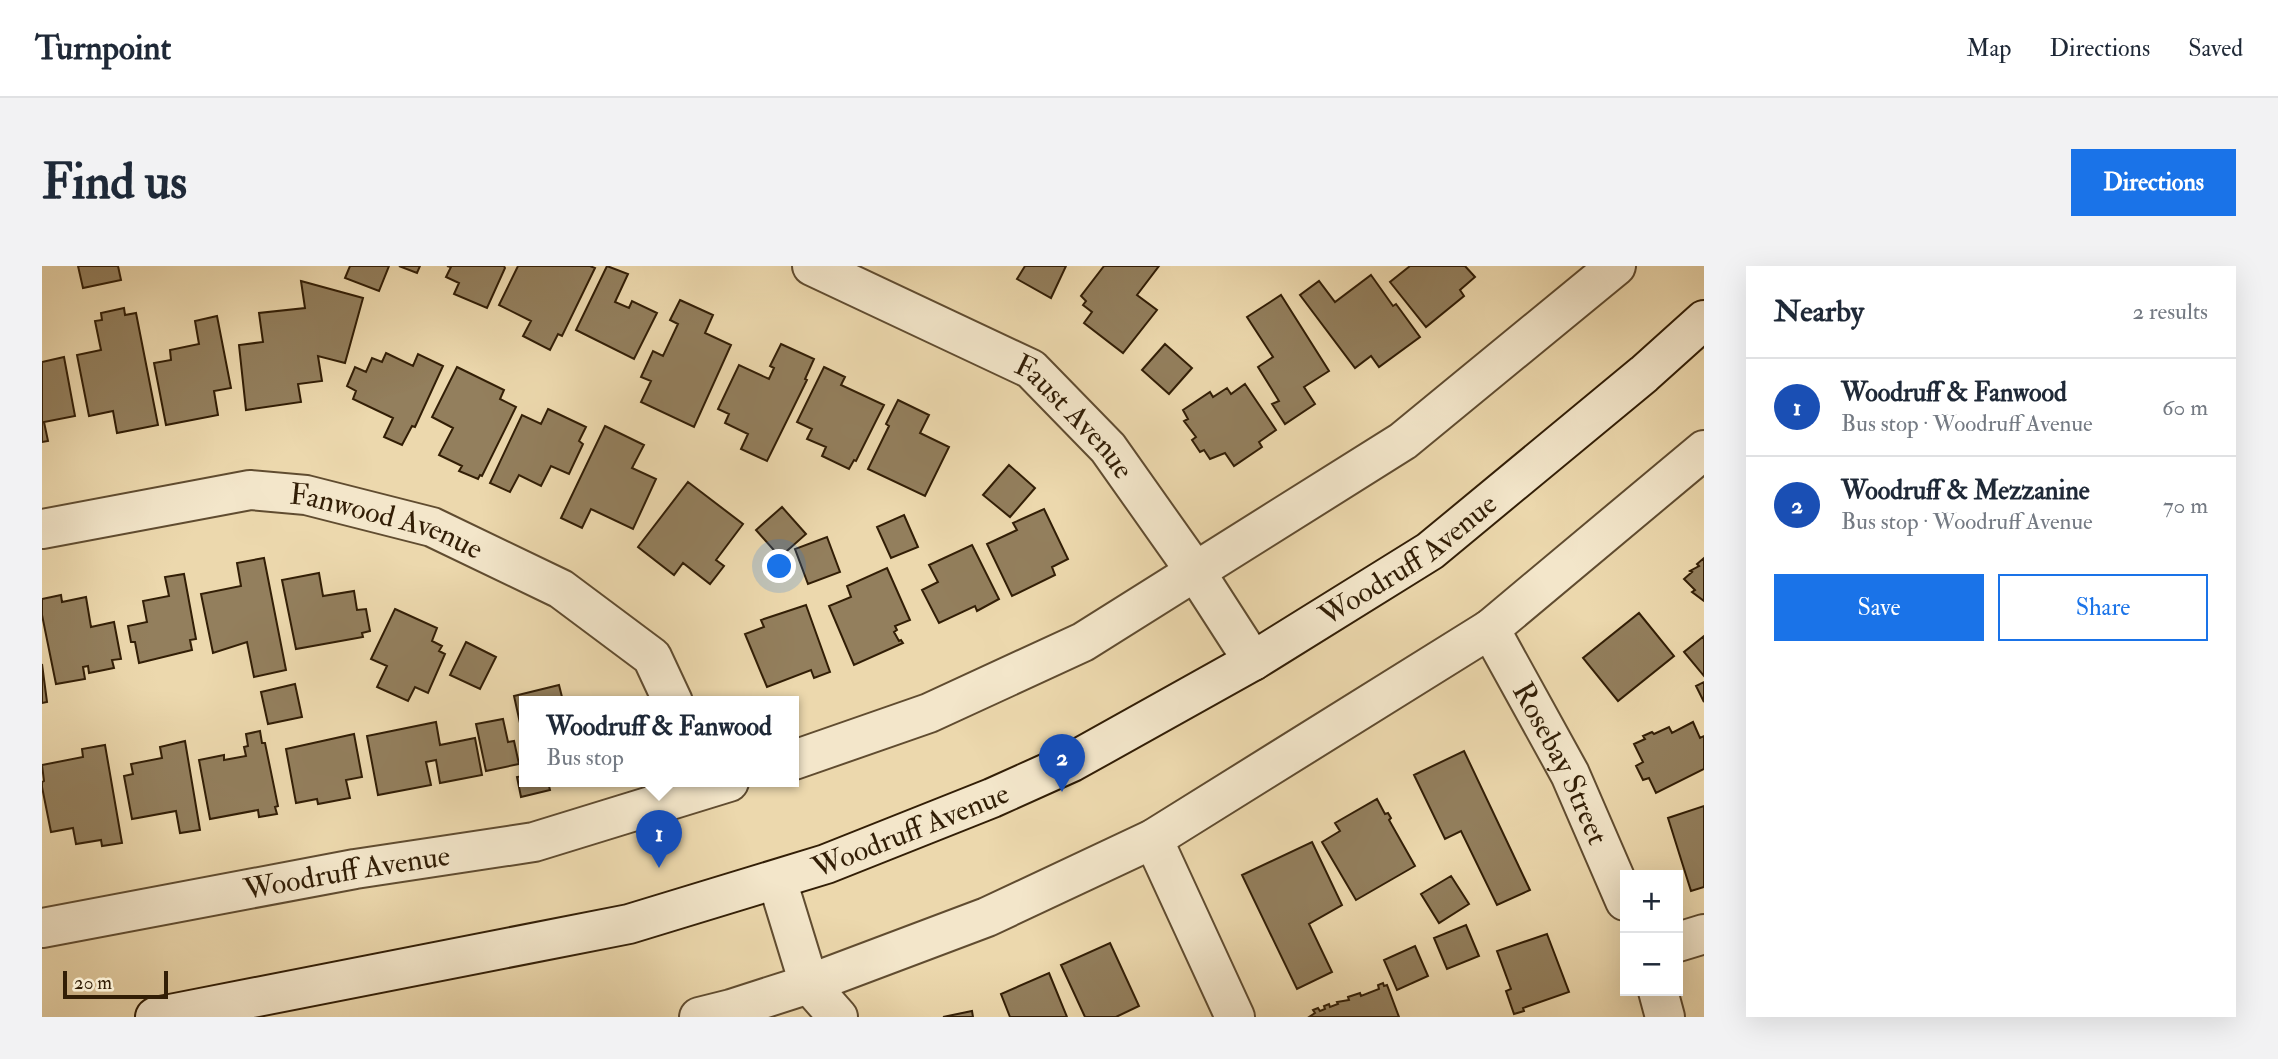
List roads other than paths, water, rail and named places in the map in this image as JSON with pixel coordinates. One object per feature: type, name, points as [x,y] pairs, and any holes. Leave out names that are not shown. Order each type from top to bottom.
[{"type":"street","name":"Faust Avenue","points":[[813,266],[1031,369],[1108,448],[1195,571],[1253,661]]},
{"type":"street","points":[[799,758],[929,713],[1083,642],[1403,441],[1603,270]]},
{"type":"street","name":"Woodruff Avenue","points":[[155,1017],[629,924],[826,864],[992,799],[1072,762],[1253,661],[1430,551],[1644,374],[1704,320]]},
{"type":"street","points":[[699,1017],[731,1009],[804,1000],[1153,839],[1490,629],[1704,450]]},
{"type":"street","name":"Fanwood Avenue","points":[[42,528],[250,490],[306,495],[432,527],[561,589],[652,657],[670,696]]},
{"type":"street","name":"Rosebay Street","points":[[1490,629],[1570,774],[1620,889]]},
{"type":"street","name":"Woodruff Avenue","points":[[42,928],[355,869],[534,842],[708,787]]},
{"type":"street","points":[[1153,839],[1235,1017]]},
{"type":"street","points":[[777,880],[804,1000]]},
{"type":"street","points":[[1683,940],[1704,934]]},
{"type":"street","points":[[1659,996],[1665,1017]]},
{"type":"street","points":[[804,1000],[838,1017]]},
{"type":"place","name":"Woodruff & Mezzanine","points":[[1062,792]]},
{"type":"place","name":"Woodruff & Fanwood","points":[[659,868]]}]
